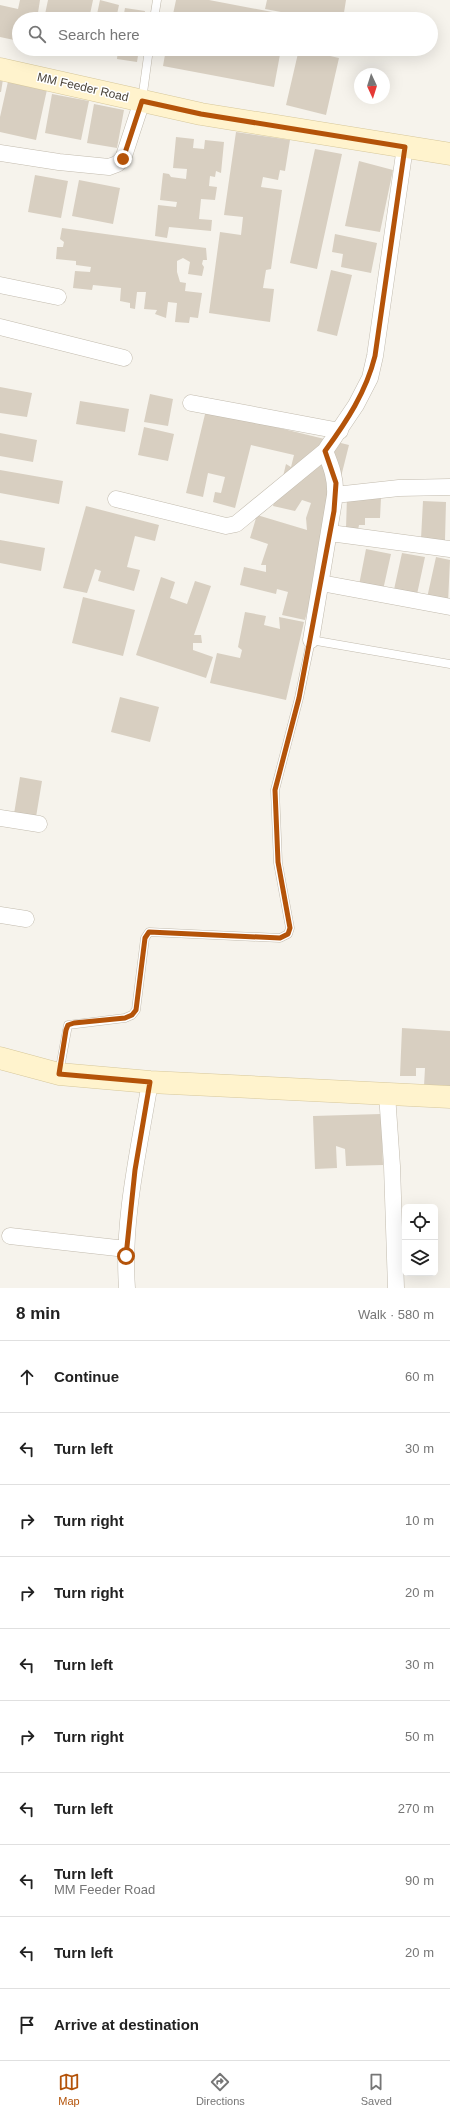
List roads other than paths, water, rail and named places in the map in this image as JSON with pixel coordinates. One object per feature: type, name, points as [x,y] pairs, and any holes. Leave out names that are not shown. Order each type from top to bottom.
[{"type":"street","name":"MM Feeder Road","points":[[0,69],[201,114],[450,154]]},
{"type":"street","points":[[0,153],[59,162],[109,167],[117,164],[123,159],[142,101]]},
{"type":"street","points":[[116,499],[226,526],[236,524],[325,451],[340,431],[370,378],[375,356],[405,147]]},
{"type":"street","points":[[0,285],[58,297]]},
{"type":"street","points":[[0,327],[124,358]]},
{"type":"street","points":[[191,403],[340,431]]},
{"type":"street","points":[[310,640],[336,495],[334,476],[325,451]]},
{"type":"street","points":[[336,495],[399,488],[450,487]]},
{"type":"street","points":[[330,533],[450,548]]},
{"type":"street","points":[[321,583],[450,607]]},
{"type":"street","points":[[0,818],[39,824]]},
{"type":"street","points":[[0,915],[26,919]]},
{"type":"street","points":[[0,1058],[59,1074],[150,1082],[450,1097]]},
{"type":"street","points":[[127,1288],[126,1249],[135,1170],[150,1082]]},
{"type":"street","points":[[387,1094],[393,1184],[396,1288]]},
{"type":"street","points":[[10,1236],[126,1249]]},
{"type":"lane","points":[[155,12],[157,0]]},
{"type":"lane","points":[[142,101],[148,56]]},
{"type":"lane","points":[[59,1074],[68,1025],[125,1018],[132,1015],[136,1010],[145,938],[149,932],[280,938],[288,934],[290,928],[278,862],[275,790],[299,698],[310,640],[450,664]]}]
